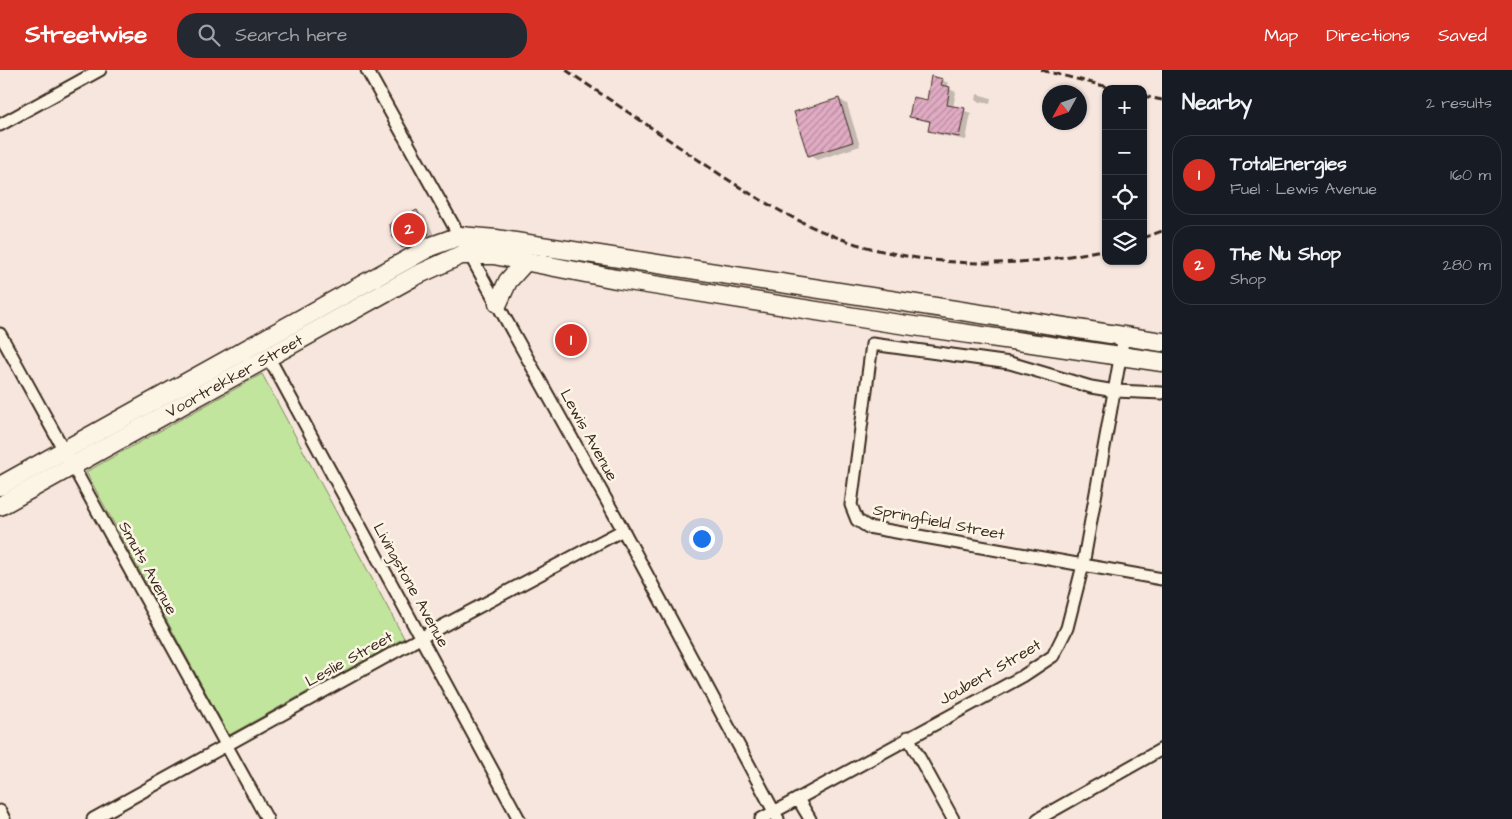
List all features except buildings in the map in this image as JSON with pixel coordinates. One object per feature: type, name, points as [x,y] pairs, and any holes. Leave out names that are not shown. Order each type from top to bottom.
[{"type":"main road","points":[[460,236],[496,239],[1162,342]]},
{"type":"main road","name":"Voortrekker Street","points":[[0,506],[69,458],[419,254],[446,240],[460,236]]},
{"type":"main road","name":"Voortrekker Street","points":[[0,486],[69,458],[270,360],[445,260],[470,254],[494,255],[616,279],[848,316],[1162,362]]},
{"type":"main road","points":[[498,303],[503,290],[526,261]]},
{"type":"main road","points":[[848,316],[851,295]]},
{"type":"street","points":[[0,125],[100,70]]},
{"type":"street","name":"Lewis Avenue","points":[[367,70],[623,530],[776,816]]},
{"type":"street","name":"Smuts Avenue","points":[[0,334],[266,819]]},
{"type":"street","name":"Joubert Street","points":[[761,819],[776,816],[798,799],[908,737],[1023,676],[1053,656],[1067,628],[1084,565],[1124,336]]},
{"type":"street","name":"Springfield Street","points":[[1115,392],[1091,387],[1010,363],[872,344],[851,500],[852,510],[857,520],[868,527],[1162,579]]},
{"type":"street","name":"Livingstone Avenue","points":[[270,360],[422,637],[518,819]]},
{"type":"street","points":[[1115,392],[1162,392]]},
{"type":"street","name":"Leslie Street","points":[[93,819],[422,637],[623,530]]},
{"type":"street","points":[[908,737],[953,819]]},
{"type":"street","points":[[1038,819],[1162,749]]},
{"type":"street","points":[[798,799],[810,819]]},
{"type":"street","points":[[0,811],[4,819]]},
{"type":"green space","points":[[262,374],[404,638],[229,735],[86,472]]},
{"type":"railway","points":[[566,70],[747,192],[797,220],[850,242],[906,256],[964,263],[1020,262],[1078,255],[1102,250]]},
{"type":"railway","points":[[1041,70],[1102,85]]},
{"type":"railway","points":[[1147,97],[1162,100]]},
{"type":"railway","points":[[1147,237],[1162,231]]},
{"type":"place","name":"The Nu Shop","points":[[409,229]]},
{"type":"place","name":"TotalEnergies","points":[[571,340]]}]
